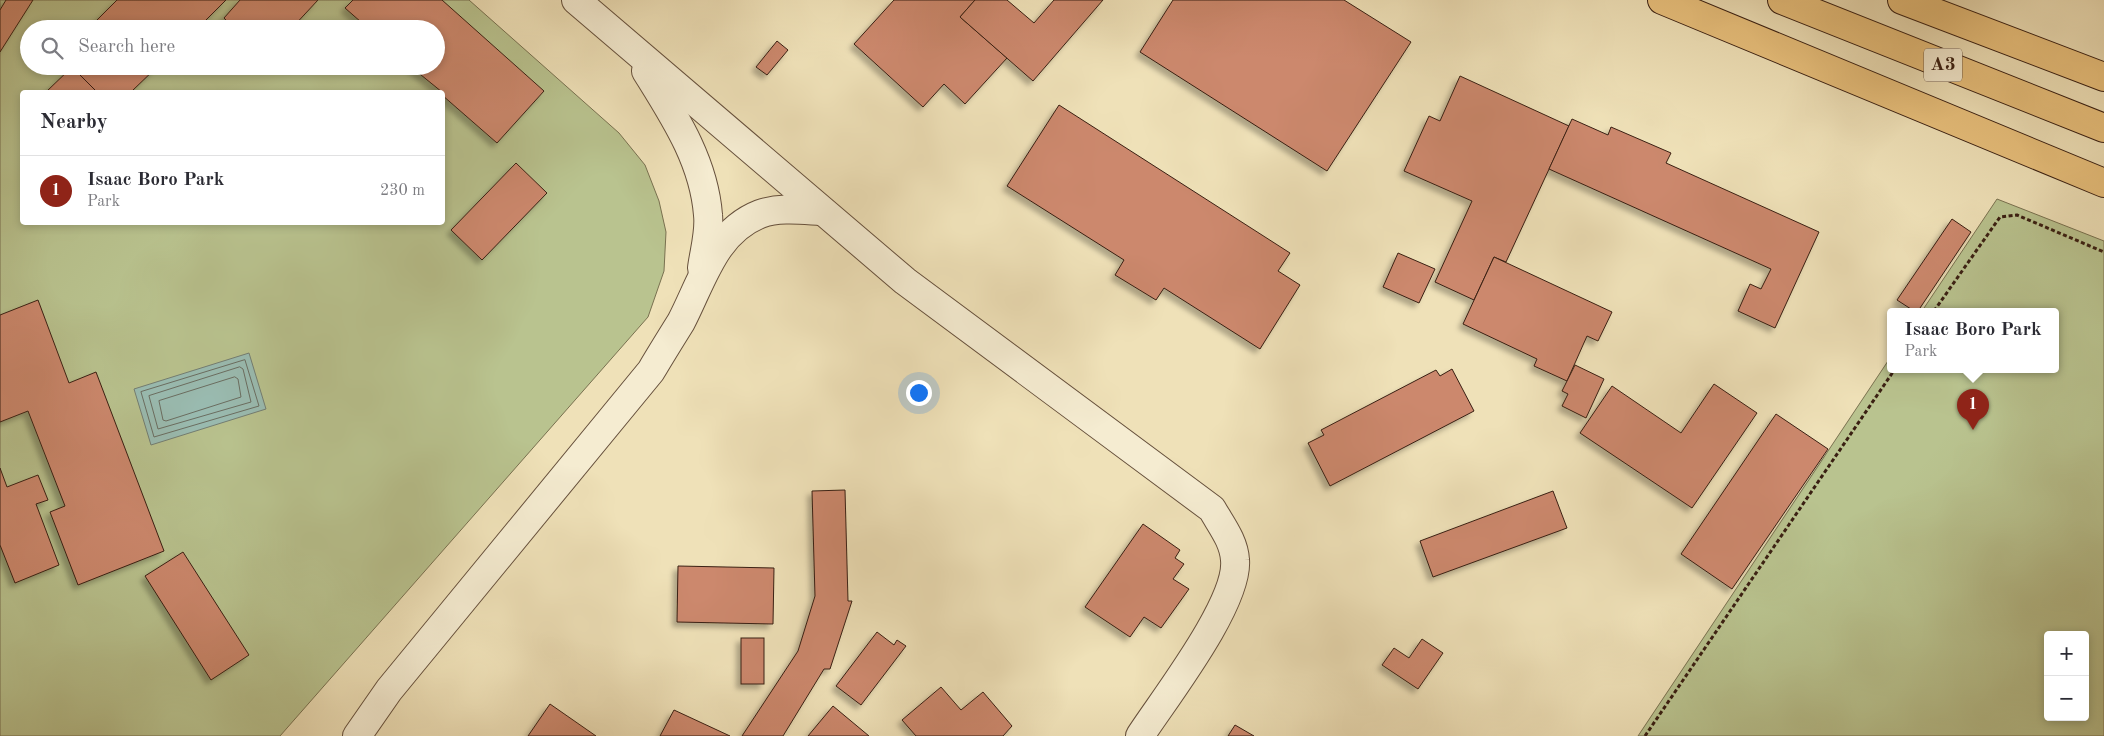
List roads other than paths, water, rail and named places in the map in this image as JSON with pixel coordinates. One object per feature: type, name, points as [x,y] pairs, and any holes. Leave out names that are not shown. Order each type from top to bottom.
[{"type":"highway","points":[[1662,0],[2104,183]]},
{"type":"highway","name":"A3","points":[[1782,0],[2104,128]]},
{"type":"highway","name":"A3","points":[[1902,0],[2104,77]]},
{"type":"street","points":[[576,0],[905,281],[1212,508],[1229,538],[1236,561],[1231,590],[1207,635],[1140,736]]},
{"type":"street","points":[[634,51],[684,133],[700,173],[709,216],[700,279]]},
{"type":"street","points":[[357,736],[389,690],[651,371],[681,321],[700,279],[720,244],[740,225],[761,214],[788,210],[821,211]]},
{"type":"water","points":[[249,353],[266,409],[151,445],[134,389]]},
{"type":"place","name":"Isaac Boro Park","points":[[1973,430]]}]
